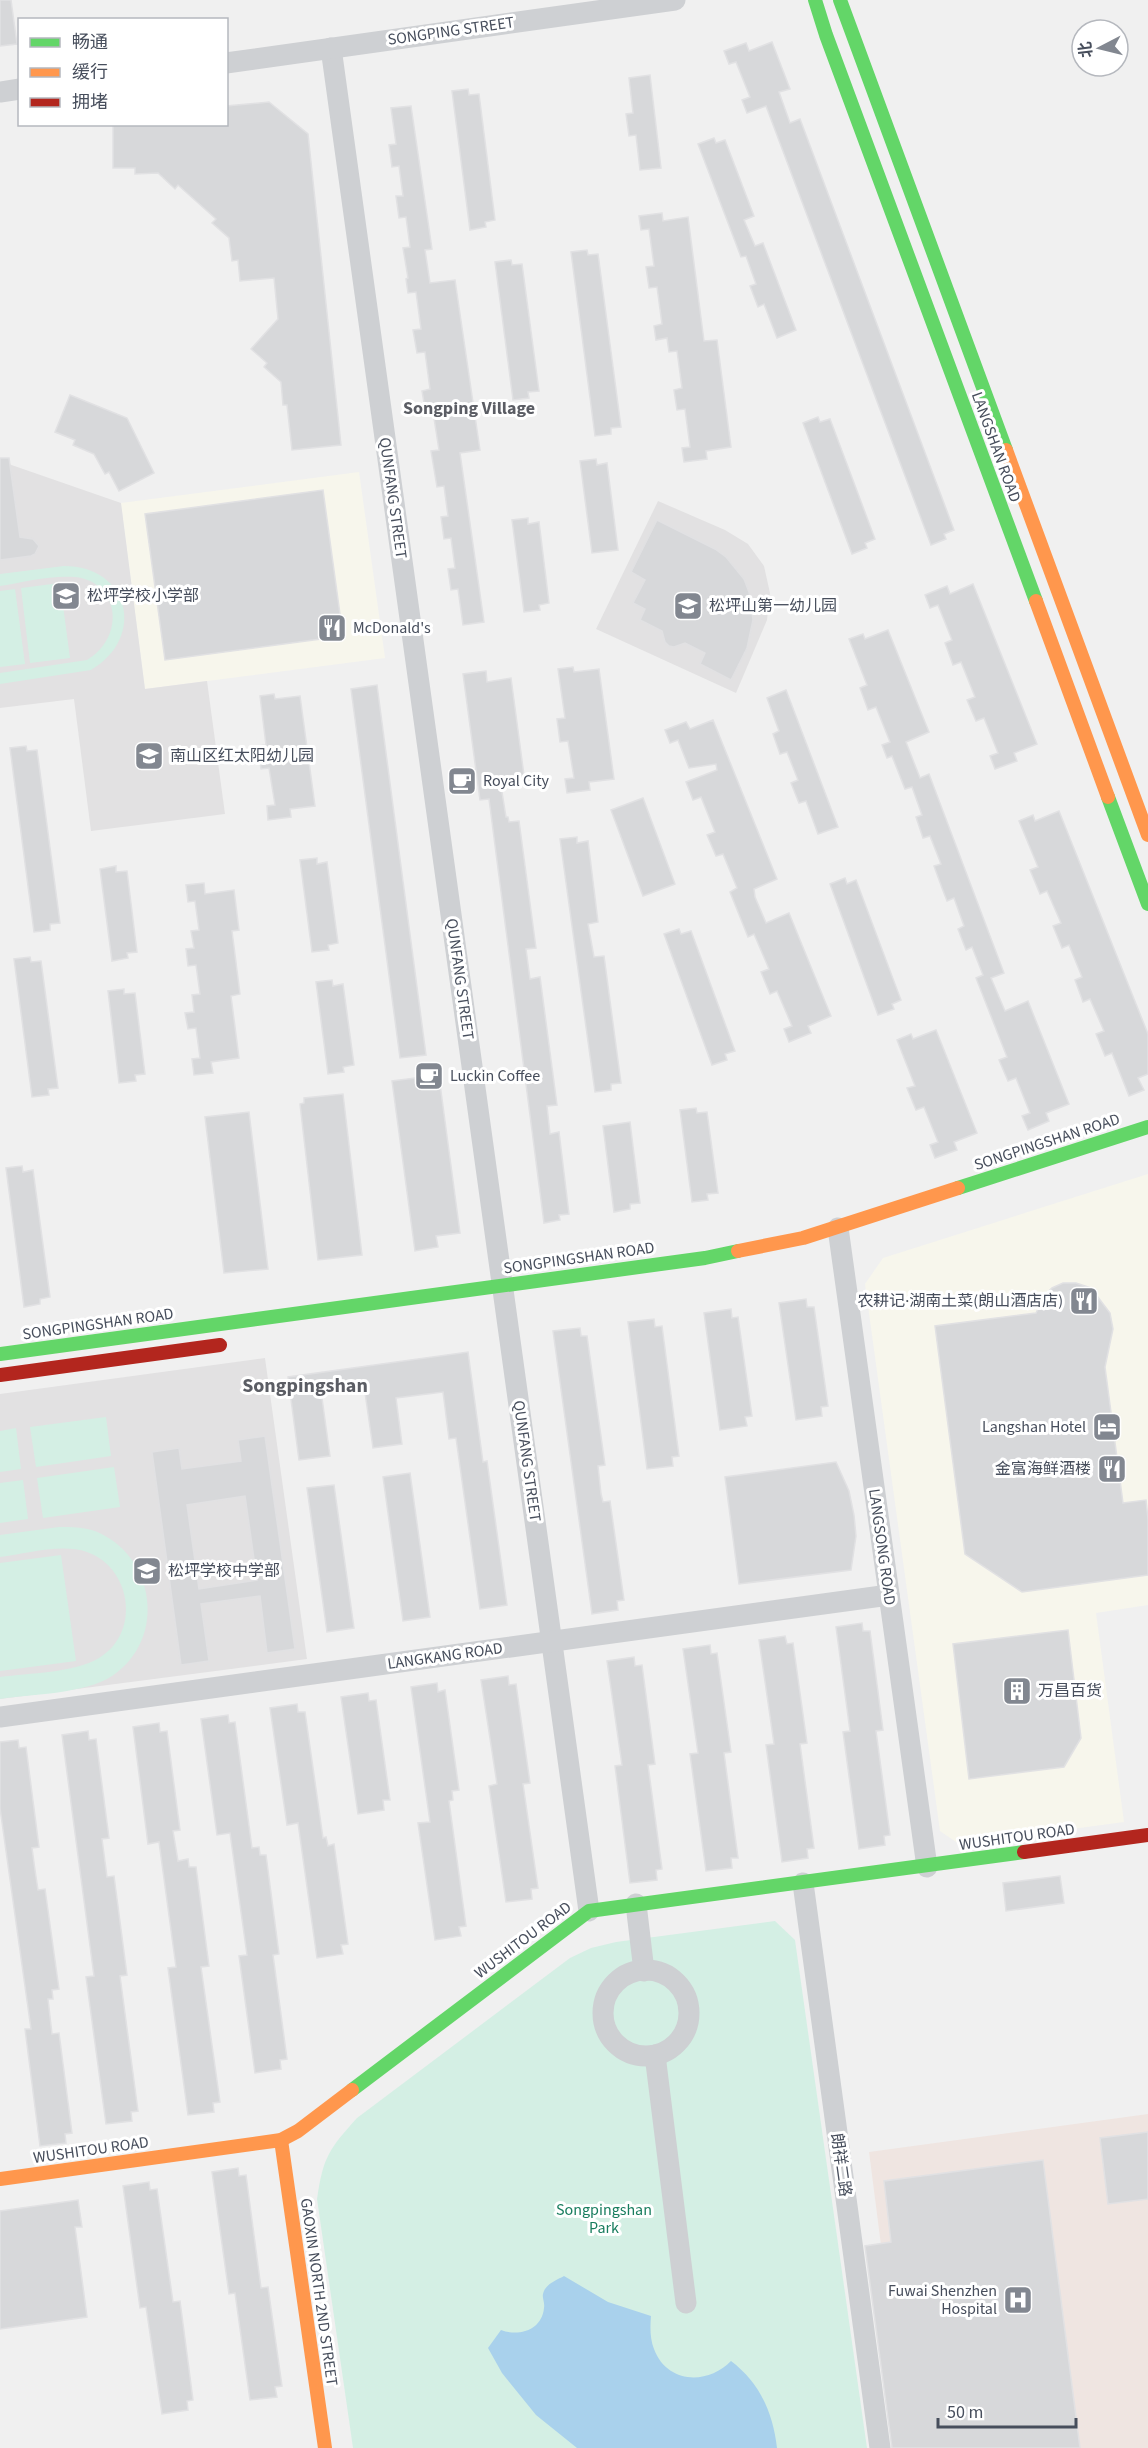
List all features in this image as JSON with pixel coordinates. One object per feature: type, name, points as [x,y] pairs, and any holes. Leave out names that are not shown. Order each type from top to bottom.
[{"type":"street","name":"SONGPING STREET","points":[[228,63],[675,0]]},
{"type":"street","name":"LANGSHAN ROAD","points":[[815,0],[1148,904]]},
{"type":"street","name":"LANGSHAN ROAD","points":[[840,0],[1148,835]]},
{"type":"street","name":"QUNFANG STREET","points":[[331,48],[589,1911]]},
{"type":"street","points":[[0,92],[18,89]]},
{"type":"street","name":"SONGPINGSHAN ROAD","points":[[0,1354],[504,1299],[803,1238],[838,1242],[1148,1126]]},
{"type":"street","name":"LANGSONG ROAD","points":[[838,1242],[927,1867]]},
{"type":"street","points":[[0,1376],[238,1342]]},
{"type":"street","name":"LANGKANG ROAD","points":[[0,1717],[889,1595]]},
{"type":"street","name":"WUSHITOU ROAD","points":[[0,2179],[281,2140],[307,2124],[589,1911],[927,1867],[1148,1835]]},
{"type":"street","name":"朗祥二路","points":[[802,1883],[880,2448]]},
{"type":"street","points":[[636,1904],[644,1971]]},
{"type":"street","points":[[644,1971],[667,1975],[678,1984],[686,1997],[689,2012],[687,2026],[680,2040],[669,2049],[655,2055],[641,2056],[628,2052],[617,2044],[604,2021],[604,2007],[615,1983],[626,1975],[644,1971]]},
{"type":"street","points":[[655,2055],[686,2303]]},
{"type":"street","name":"GAOXIN NORTH 2ND STREET","points":[[281,2140],[325,2448]]},
{"type":"shaded area","name":"松坪学校小学部","points":[[0,461],[121,503],[145,689],[207,681],[225,814],[91,831],[74,699],[0,708]]},
{"type":"shaded area","points":[[359,472],[385,658],[145,689],[121,503]]},
{"type":"shaded area","name":"松坪山第一幼儿园","points":[[658,501],[725,530],[748,544],[764,566],[770,593],[767,620],[736,693],[596,629]]},
{"type":"shaded area","points":[[1148,1174],[1148,1605],[1096,1613],[1124,1822],[959,1844],[940,1831],[865,1284],[883,1258]]},
{"type":"shaded area","name":"松坪学校中学部","points":[[265,1358],[307,1659],[0,1699],[0,1394]]},
{"type":"shaded area","name":"Fuwai Shenzhen Hospital","points":[[1148,2114],[1148,2448],[907,2448],[869,2152]]},
{"type":"green space","points":[[64,566],[86,569],[104,578],[116,590],[123,606],[124,623],[120,640],[109,656],[91,670],[0,684],[0,673],[87,660],[108,638],[112,625],[109,600],[102,589],[90,581],[75,577],[57,577],[0,586],[0,574]]},
{"type":"green space","points":[[60,583],[70,658],[30,663],[21,588]]},
{"type":"green space","points":[[15,589],[25,664],[0,667],[0,591]]},
{"type":"green space","points":[[106,1417],[111,1456],[36,1467],[30,1427]]},
{"type":"green space","points":[[16,1428],[21,1469],[0,1472],[0,1431]]},
{"type":"green space","points":[[114,1467],[120,1507],[43,1518],[37,1478]]},
{"type":"green space","points":[[23,1480],[28,1519],[0,1523],[0,1483]]},
{"type":"green space","points":[[59,1527],[95,1531],[115,1543],[131,1559],[142,1578],[147,1599],[147,1620],[141,1641],[130,1660],[112,1676],[101,1682],[73,1690],[0,1699],[0,1677],[64,1670],[89,1663],[112,1647],[121,1633],[126,1618],[126,1602],[122,1586],[114,1572],[102,1560],[87,1552],[66,1549],[0,1557],[0,1535]]},
{"type":"green space","points":[[61,1555],[76,1661],[0,1671],[0,1563]]},
{"type":"green space","name":"Songpingshan Park","points":[[775,1921],[795,1940],[867,2448],[353,2448],[317,2199],[325,2163],[340,2138],[357,2118],[570,1958],[591,1948],[616,1942]]},
{"type":"water","points":[[564,2276],[608,2302],[651,2316],[654,2349],[660,2361],[678,2375],[700,2377],[722,2369],[731,2361],[750,2379],[763,2400],[772,2423],[777,2448],[577,2448],[536,2415],[502,2373],[488,2348],[501,2330],[522,2332],[539,2322],[544,2306],[544,2291]]},
{"type":"building","points":[[0,0],[11,0],[17,44],[0,46]]},
{"type":"building","points":[[772,42],[790,89],[779,92],[790,123],[800,119],[954,530],[944,534],[946,539],[931,545],[766,106],[747,113],[742,100],[750,97],[736,62],[729,64],[724,51],[746,43],[749,51]]},
{"type":"building","points":[[650,75],[661,168],[640,170],[636,135],[629,136],[626,114],[633,113],[629,78]]},
{"type":"building","points":[[468,89],[469,95],[479,94],[495,220],[485,222],[486,227],[470,230],[452,91]]},
{"type":"building","points":[[269,102],[308,134],[341,445],[292,450],[287,405],[283,405],[281,382],[264,367],[267,363],[251,349],[278,319],[274,278],[240,281],[238,260],[232,261],[229,238],[212,223],[216,219],[178,185],[175,189],[158,173],[135,174],[135,168],[113,168],[113,126],[228,126],[228,106]]},
{"type":"building","points":[[411,106],[432,249],[425,250],[430,283],[455,280],[480,450],[460,453],[484,622],[463,625],[458,589],[451,590],[448,569],[455,568],[451,538],[444,539],[441,517],[448,516],[444,486],[437,487],[431,451],[439,450],[433,412],[426,414],[422,391],[430,389],[425,352],[417,353],[413,330],[421,329],[416,292],[408,293],[406,279],[408,278],[403,248],[410,247],[406,217],[399,218],[396,196],[403,196],[399,166],[392,167],[389,145],[396,144],[391,108]]},
{"type":"building","points":[[714,138],[716,143],[725,140],[754,216],[744,220],[755,246],[763,243],[796,330],[777,338],[764,304],[758,307],[750,286],[756,284],[746,256],[741,257],[698,144]]},
{"type":"building","points":[[662,213],[663,221],[688,217],[704,341],[717,340],[731,447],[706,451],[707,459],[684,462],[682,448],[690,447],[685,409],[677,410],[674,390],[682,388],[677,351],[669,352],[667,338],[656,340],[654,326],[662,324],[657,287],[649,288],[646,267],[654,266],[649,229],[641,230],[639,216]]},
{"type":"building","points":[[587,250],[588,255],[598,254],[621,427],[611,428],[611,434],[595,436],[571,252]]},
{"type":"building","points":[[511,260],[512,265],[522,264],[539,391],[528,392],[529,398],[513,400],[495,262]]},
{"type":"building","points":[[70,395],[127,418],[154,473],[119,491],[109,472],[105,474],[94,454],[73,445],[75,440],[55,432]]},
{"type":"building","points":[[818,417],[820,422],[830,419],[875,539],[865,543],[867,548],[852,554],[803,423]]},
{"type":"building","points":[[0,458],[9,458],[20,537],[33,539],[39,546],[35,554],[31,556],[0,560]]},
{"type":"building","points":[[596,459],[597,465],[607,463],[618,550],[592,553],[580,461]]},
{"type":"building","points":[[323,490],[343,636],[165,660],[145,514]]},
{"type":"building","points":[[528,518],[528,524],[539,522],[549,603],[539,605],[540,610],[524,612],[512,520]]},
{"type":"building","points":[[657,520],[715,549],[726,557],[744,579],[749,592],[753,620],[747,648],[731,680],[700,664],[705,653],[685,643],[674,647],[669,646],[665,642],[662,631],[640,620],[645,609],[633,603],[645,580],[631,572]]},
{"type":"building","points":[[973,584],[1037,744],[1014,753],[1017,761],[995,769],[990,756],[998,753],[984,718],[976,721],[967,700],[975,697],[961,662],[953,665],[945,643],[952,640],[938,605],[930,608],[925,595],[947,586],[950,594]]},
{"type":"building","points":[[888,630],[929,732],[906,742],[920,778],[929,774],[1004,973],[991,978],[1005,1011],[1028,1001],[1069,1104],[1046,1113],[1049,1121],[1028,1130],[1022,1116],[1030,1113],[1016,1078],[1008,1081],[999,1060],[1007,1057],[976,978],[983,975],[972,947],[966,950],[958,929],[964,926],[954,898],[947,901],[942,888],[934,866],[941,864],[930,836],[923,838],[916,817],[922,815],[912,787],[905,789],[892,756],[887,758],[882,745],[890,742],[876,707],[868,710],[860,688],[867,685],[849,639],[863,634],[865,639]]},
{"type":"building","points":[[573,667],[574,672],[599,669],[614,779],[589,782],[590,790],[567,793],[565,779],[574,778],[568,741],[560,742],[557,719],[565,718],[558,669]]},
{"type":"building","points":[[486,671],[487,682],[511,678],[525,783],[501,786],[506,817],[509,822],[519,821],[536,948],[526,949],[530,979],[540,977],[557,1105],[547,1106],[550,1134],[559,1132],[569,1214],[559,1215],[560,1220],[544,1223],[489,799],[480,800],[463,674]]},
{"type":"building","points":[[377,685],[426,1055],[400,1058],[351,689]]},
{"type":"building","points":[[786,690],[838,827],[818,834],[806,801],[799,803],[791,783],[798,780],[787,752],[780,754],[773,734],[779,731],[767,698]]},
{"type":"building","points":[[274,694],[275,699],[300,696],[315,806],[290,809],[291,817],[268,820],[267,806],[275,805],[269,768],[261,769],[258,746],[266,745],[260,696]]},
{"type":"building","points":[[713,720],[777,879],[754,889],[755,897],[766,923],[789,913],[831,1016],[808,1026],[811,1033],[789,1042],[784,1029],[792,1026],[777,991],[770,994],[761,972],[769,969],[754,934],[748,937],[730,892],[737,888],[723,854],[716,856],[707,835],[715,832],[701,797],[693,800],[686,782],[717,770],[716,764],[689,768],[678,740],[670,743],[665,730],[686,722],[690,729]]},
{"type":"building","points":[[26,746],[27,751],[37,750],[60,923],[50,924],[50,930],[34,932],[10,748]]},
{"type":"building","points":[[643,798],[675,884],[643,896],[611,810]]},
{"type":"building","points":[[1059,811],[1148,1034],[1148,1074],[1138,1078],[1144,1090],[1129,1096],[1112,1053],[1105,1056],[1096,1034],[1104,1031],[1090,999],[1083,1002],[1075,980],[1082,977],[1069,945],[1062,948],[1053,926],[1061,923],[1047,891],[1040,894],[1030,870],[1038,867],[1019,821],[1033,815],[1035,821]]},
{"type":"building","points":[[577,837],[577,843],[588,841],[598,922],[588,924],[594,957],[604,956],[621,1083],[611,1084],[611,1090],[595,1092],[560,839]]},
{"type":"building","points":[[317,858],[317,864],[327,862],[338,943],[328,945],[329,950],[312,952],[300,860]]},
{"type":"building","points":[[116,866],[116,872],[127,871],[137,952],[127,953],[128,958],[112,961],[100,869]]},
{"type":"building","points":[[845,878],[847,884],[856,880],[901,1000],[892,1004],[894,1009],[878,1015],[830,884]]},
{"type":"building","points":[[204,883],[205,894],[234,890],[239,930],[232,931],[240,994],[231,996],[239,1058],[211,1062],[213,1073],[194,1075],[192,1059],[200,1058],[196,1028],[188,1029],[185,1013],[194,1012],[192,995],[200,994],[196,965],[188,966],[186,949],[194,948],[191,931],[199,930],[195,901],[188,902],[186,885]]},
{"type":"building","points":[[679,929],[681,934],[691,931],[735,1051],[725,1054],[727,1060],[712,1065],[664,934]]},
{"type":"building","points":[[30,957],[31,962],[41,961],[58,1088],[48,1089],[49,1095],[32,1097],[14,959]]},
{"type":"building","points":[[332,980],[333,986],[343,984],[354,1065],[343,1067],[344,1072],[328,1074],[316,982]]},
{"type":"building","points":[[124,989],[124,994],[135,993],[145,1074],[135,1075],[136,1081],[119,1083],[108,991]]},
{"type":"building","points":[[936,1030],[977,1133],[954,1142],[957,1150],[935,1158],[930,1145],[938,1142],[924,1107],[916,1110],[907,1088],[915,1086],[897,1040],[911,1034],[913,1039]]},
{"type":"building","points":[[415,1078],[416,1087],[440,1084],[460,1233],[436,1236],[438,1247],[415,1251],[392,1081]]},
{"type":"building","points":[[343,1094],[362,1255],[318,1260],[300,1104],[304,1103],[304,1098]]},
{"type":"building","points":[[696,1108],[697,1113],[707,1112],[718,1193],[707,1194],[708,1200],[692,1202],[680,1110]]},
{"type":"building","points":[[249,1112],[268,1269],[224,1273],[205,1117]]},
{"type":"building","points":[[630,1122],[640,1203],[630,1204],[630,1209],[614,1212],[603,1126]]},
{"type":"building","points":[[22,1166],[23,1172],[33,1170],[50,1297],[40,1299],[40,1304],[24,1307],[6,1168]]},
{"type":"building","points":[[1063,1283],[1076,1283],[1091,1288],[1110,1313],[1113,1329],[1105,1367],[1123,1503],[1146,1500],[1148,1575],[1022,1592],[965,1554],[935,1326],[1036,1313],[1044,1296],[1052,1288]]},
{"type":"building","points":[[806,1299],[807,1307],[814,1307],[828,1406],[821,1407],[822,1416],[796,1420],[779,1303]]},
{"type":"building","points":[[731,1309],[732,1318],[738,1317],[752,1416],[745,1417],[747,1426],[720,1430],[704,1313]]},
{"type":"building","points":[[654,1319],[655,1327],[662,1326],[679,1456],[672,1457],[673,1466],[647,1469],[628,1322]]},
{"type":"building","points":[[580,1328],[581,1336],[587,1336],[605,1465],[598,1466],[601,1494],[603,1502],[610,1501],[624,1600],[617,1601],[618,1610],[592,1614],[553,1331]]},
{"type":"building","points":[[468,1352],[483,1462],[487,1461],[507,1605],[480,1609],[456,1438],[449,1439],[443,1392],[396,1398],[402,1444],[373,1448],[364,1386],[321,1391],[330,1456],[299,1460],[288,1377]]},
{"type":"building","points":[[265,1436],[295,1649],[267,1653],[260,1596],[201,1604],[209,1661],[181,1665],[152,1452],[179,1448],[182,1469],[241,1461],[238,1440]],"holes":[[[245,1496],[257,1580],[199,1589],[187,1505]]]},
{"type":"building","points":[[836,1462],[849,1491],[854,1515],[856,1536],[851,1570],[739,1584],[725,1477]]},
{"type":"building","points":[[410,1473],[430,1617],[403,1621],[383,1477]]},
{"type":"building","points":[[334,1485],[354,1628],[327,1632],[307,1488]]},
{"type":"building","points":[[862,1623],[863,1631],[870,1631],[883,1730],[876,1731],[890,1835],[884,1836],[885,1845],[859,1849],[843,1732],[850,1731],[836,1627]]},
{"type":"building","name":"万昌百货","points":[[1068,1630],[1081,1738],[1064,1767],[969,1779],[953,1644]]},
{"type":"building","points":[[785,1636],[787,1644],[793,1643],[807,1743],[800,1744],[814,1848],[807,1849],[808,1858],[782,1862],[766,1745],[774,1744],[759,1640]]},
{"type":"building","points":[[710,1645],[711,1654],[717,1653],[731,1752],[724,1753],[738,1858],[731,1858],[732,1868],[706,1871],[690,1754],[698,1753],[683,1649]]},
{"type":"building","points":[[634,1657],[635,1666],[642,1665],[655,1764],[648,1765],[662,1869],[656,1870],[657,1880],[630,1883],[615,1766],[622,1765],[607,1661]]},
{"type":"building","points":[[508,1676],[509,1685],[516,1684],[530,1783],[523,1784],[538,1888],[531,1889],[532,1899],[506,1902],[489,1786],[497,1784],[481,1680]]},
{"type":"building","points":[[437,1683],[438,1692],[445,1690],[459,1790],[452,1791],[453,1800],[449,1801],[466,1926],[459,1927],[461,1936],[435,1940],[418,1823],[430,1822],[411,1687]]},
{"type":"building","points":[[368,1693],[369,1701],[376,1700],[390,1800],[383,1800],[384,1810],[358,1814],[341,1697]]},
{"type":"building","points":[[297,1704],[298,1712],[305,1712],[323,1838],[326,1837],[328,1846],[334,1844],[348,1944],[341,1945],[343,1954],[317,1958],[298,1823],[287,1825],[270,1708]]},
{"type":"building","points":[[228,1715],[229,1723],[235,1722],[252,1848],[259,1847],[260,1855],[266,1855],[279,1954],[273,1955],[287,2059],[280,2060],[281,2069],[255,2073],[239,1956],[247,1955],[230,1833],[217,1835],[201,1719]]},
{"type":"building","points":[[159,1723],[160,1732],[167,1731],[180,1830],[173,1831],[178,1861],[188,1859],[189,1867],[196,1867],[209,1966],[201,1967],[220,2102],[213,2103],[214,2112],[188,2115],[168,1968],[176,1967],[159,1842],[148,1844],[133,1727]]},
{"type":"building","points":[[88,1731],[89,1740],[96,1739],[109,1838],[102,1839],[107,1877],[114,1876],[127,1975],[120,1976],[138,2111],[131,2112],[132,2121],[106,2124],[86,1977],[94,1976],[62,1735]]},
{"type":"building","points":[[18,1740],[19,1748],[26,1747],[39,1847],[32,1848],[35,1870],[38,1890],[45,1889],[59,1989],[52,1990],[53,1999],[48,1999],[52,2034],[59,2033],[72,2133],[65,2134],[66,2143],[40,2146],[25,2029],[31,2029],[0,1808],[0,1742]]},
{"type":"building","points":[[1060,1876],[1064,1903],[1006,1911],[1003,1883]]},
{"type":"building","points":[[1148,2132],[1148,2199],[1108,2204],[1100,2138]]},
{"type":"building","points":[[1043,2160],[1080,2448],[892,2448],[865,2246],[891,2242],[884,2181]]},
{"type":"building","points":[[238,2168],[239,2176],[246,2175],[261,2288],[268,2287],[282,2386],[275,2387],[277,2397],[250,2400],[235,2293],[229,2294],[212,2172]]},
{"type":"building","points":[[149,2182],[150,2190],[157,2189],[173,2302],[180,2301],[193,2400],[187,2401],[188,2410],[162,2414],[146,2307],[140,2308],[123,2186]]},
{"type":"building","points":[[78,2200],[82,2227],[75,2227],[87,2317],[0,2329],[0,2211]]},
{"type":"traffic: fast","points":[[815,0],[1036,601]]},
{"type":"traffic: fast","points":[[840,0],[1006,450]]},
{"type":"traffic: fast","points":[[1108,797],[1148,904]]},
{"type":"traffic: fast","points":[[958,1188],[1148,1127]]},
{"type":"traffic: fast","points":[[0,1354],[705,1258],[738,1251]]},
{"type":"traffic: fast","points":[[352,2090],[589,1911],[1024,1852]]},
{"type":"traffic: slow","points":[[1006,450],[1148,835]]},
{"type":"traffic: slow","points":[[1036,601],[1108,797]]},
{"type":"traffic: slow","points":[[738,1251],[803,1238],[958,1188]]},
{"type":"traffic: slow","points":[[0,2179],[281,2140],[298,2131],[352,2090]]},
{"type":"traffic: slow","points":[[281,2140],[325,2448]]},
{"type":"traffic: jam","points":[[0,1375],[220,1345]]},
{"type":"traffic: jam","points":[[1024,1852],[1148,1835]]},
{"type":"place","name":"松坪学校小学部","points":[[66,596]]},
{"type":"place","name":"松坪山第一幼儿园","points":[[688,606]]},
{"type":"place","name":"McDonald's","points":[[332,628]]},
{"type":"place","name":"南山区红太阳幼儿园","points":[[149,756]]},
{"type":"place","name":"Royal City","points":[[462,781]]},
{"type":"place","name":"Luckin Coffee","points":[[429,1076]]},
{"type":"place","name":"农耕记·湖南土菜(朗山酒店店)","points":[[1084,1301]]},
{"type":"place","name":"Langshan Hotel","points":[[1107,1427]]},
{"type":"place","name":"金富海鲜酒楼","points":[[1112,1469]]},
{"type":"place","name":"松坪学校中学部","points":[[147,1571]]},
{"type":"place","name":"万昌百货","points":[[1017,1691]]},
{"type":"place","name":"Fuwai Shenzhen Hospital","points":[[1018,2300]]},
{"type":"district","name":"Songping Village","points":[[469,408]]},
{"type":"district","name":"Songpingshan","points":[[305,1386]]}]
